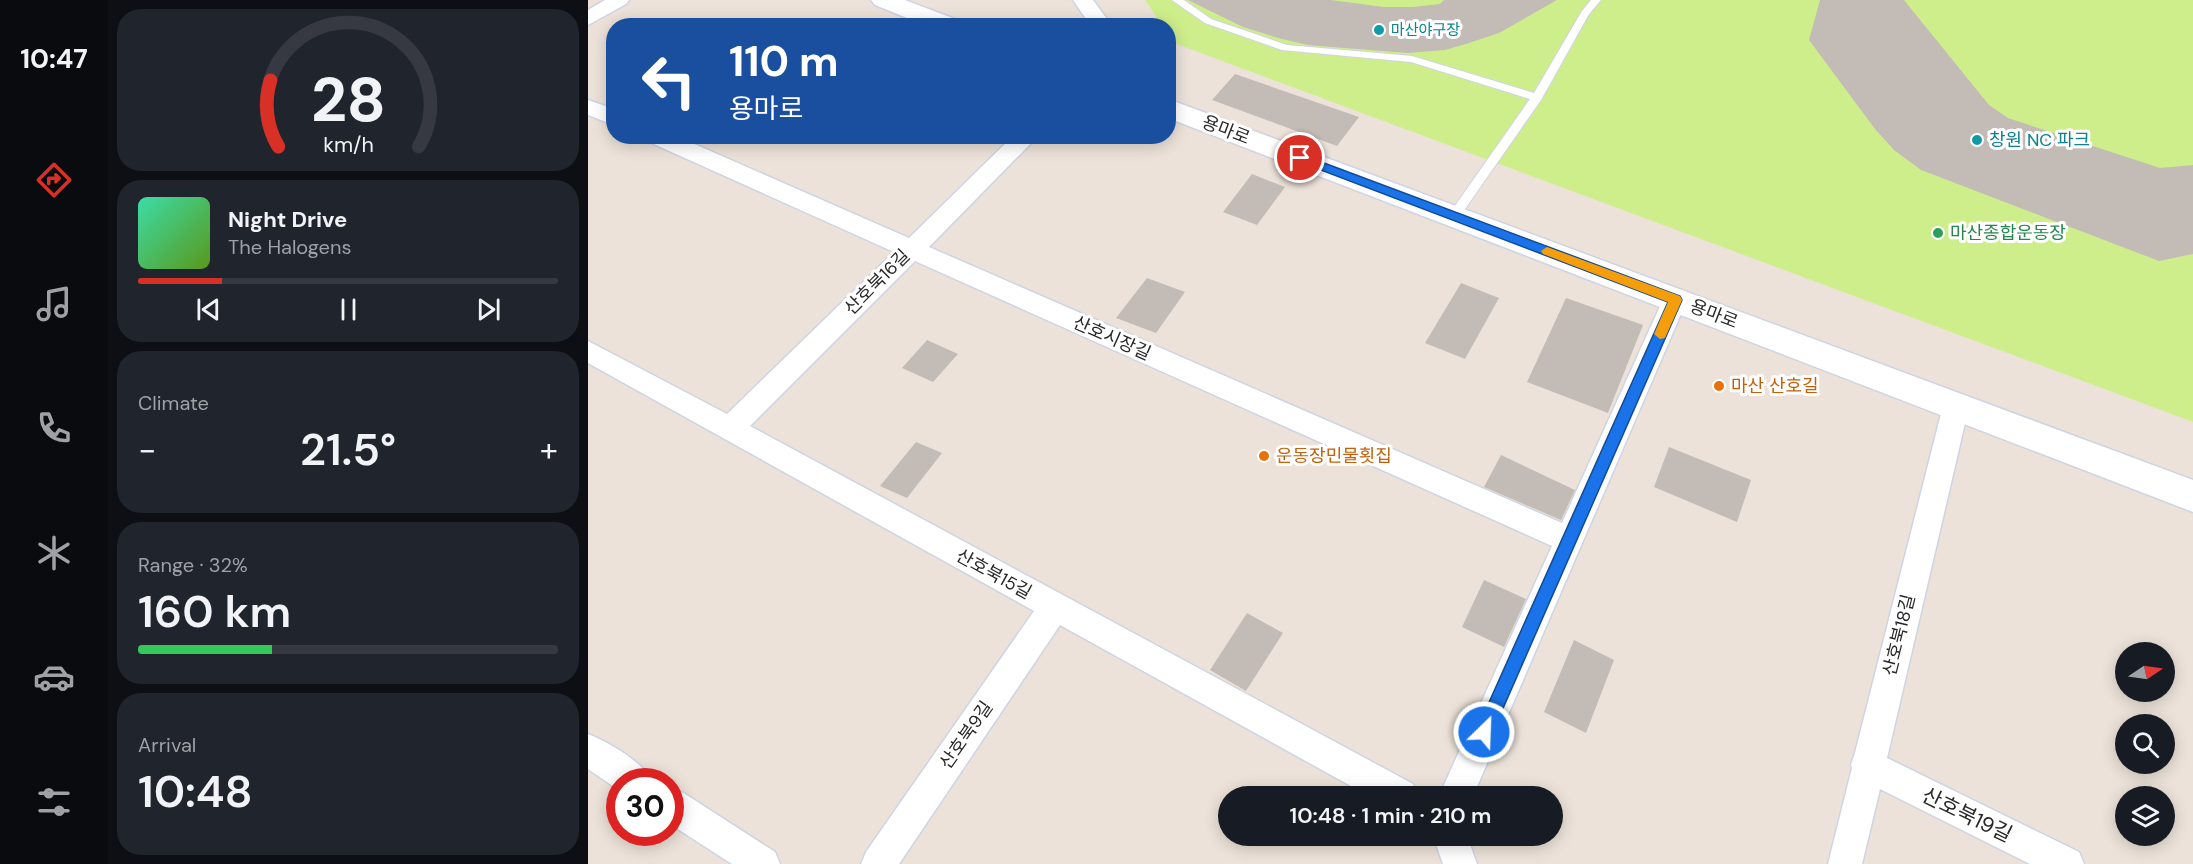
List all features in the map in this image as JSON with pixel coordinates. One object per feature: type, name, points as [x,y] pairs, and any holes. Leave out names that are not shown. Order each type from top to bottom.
[{"type":"main road","points":[[883,0],[930,18]]},
{"type":"main road","name":"용마로","points":[[1176,111],[2193,495]]},
{"type":"street","points":[[588,19],[619,0]]},
{"type":"street","points":[[1083,0],[1096,18]]},
{"type":"street","points":[[588,107],[606,115]]},
{"type":"street","name":"산호시장길","points":[[673,144],[1569,540]]},
{"type":"street","name":"산호북16길","points":[[730,429],[1019,144]]},
{"type":"street","points":[[1460,786],[1676,300]]},
{"type":"street","name":"산호북15길","points":[[591,356],[730,429],[1383,786]]},
{"type":"street","name":"산호북18길","points":[[1845,864],[1867,765],[1956,406]]},
{"type":"street","name":"산호북9길","points":[[878,864],[1055,607]]},
{"type":"street","points":[[588,750],[615,768]]},
{"type":"street","name":"산호북19길","points":[[1867,765],[2067,864]]},
{"type":"street","points":[[684,813],[763,864]]},
{"type":"street","points":[[1454,846],[1460,864]]},
{"type":"lane","points":[[1177,0],[1208,21],[1286,48],[1412,59],[1537,97]]},
{"type":"lane","points":[[1454,216],[1537,97],[1585,13],[1596,0]]},
{"type":"green space","name":"마산종합운동장","points":[[1145,0],[2193,0],[2193,422],[1176,44],[1176,18],[1157,18]]},
{"type":"building","name":"마산야구장","points":[[1188,0],[1331,0],[1384,7],[1413,7],[1440,4],[1444,0],[1557,0],[1499,33],[1445,50],[1408,53],[1308,45],[1278,38],[1243,27]]},
{"type":"building","name":"창원 NC 파크","points":[[1820,0],[1904,0],[1989,105],[2008,118],[2160,168],[2193,165],[2193,254],[2159,261],[1921,170],[1894,150],[1875,129],[1809,40]]},
{"type":"building","points":[[1235,74],[1359,117],[1337,146],[1212,100]]},
{"type":"building","points":[[1252,174],[1285,187],[1257,225],[1223,212]]},
{"type":"building","points":[[1147,278],[1185,292],[1156,333],[1116,318]]},
{"type":"building","points":[[1461,283],[1499,298],[1465,359],[1425,343]]},
{"type":"building","points":[[1566,298],[1643,325],[1608,413],[1527,382]]},
{"type":"building","points":[[927,340],[958,354],[933,382],[902,368]]},
{"type":"building","points":[[916,442],[942,453],[907,498],[880,486]]},
{"type":"building","points":[[1669,447],[1751,480],[1737,522],[1654,487]]},
{"type":"building","points":[[1501,455],[1575,490],[1561,520],[1484,487]]},
{"type":"building","points":[[1484,580],[1526,599],[1504,647],[1462,627]]},
{"type":"building","points":[[1247,613],[1283,633],[1246,691],[1210,670]]},
{"type":"building","points":[[1574,640],[1614,660],[1586,733],[1544,712]]},
{"type":"slow traffic","points":[[1547,251],[1676,300],[1660,334]]},
{"type":"place","name":"마산야구장","points":[[1379,30]]},
{"type":"place","name":"창원 NC 파크","points":[[1977,140]]},
{"type":"place","name":"마산종합운동장","points":[[1938,233]]},
{"type":"place","name":"마산 산호길","points":[[1719,386]]},
{"type":"place","name":"운동장민물횟집","points":[[1264,456]]},
{"type":"route","points":[[1300,158],[1676,300],[1484,732]]}]
